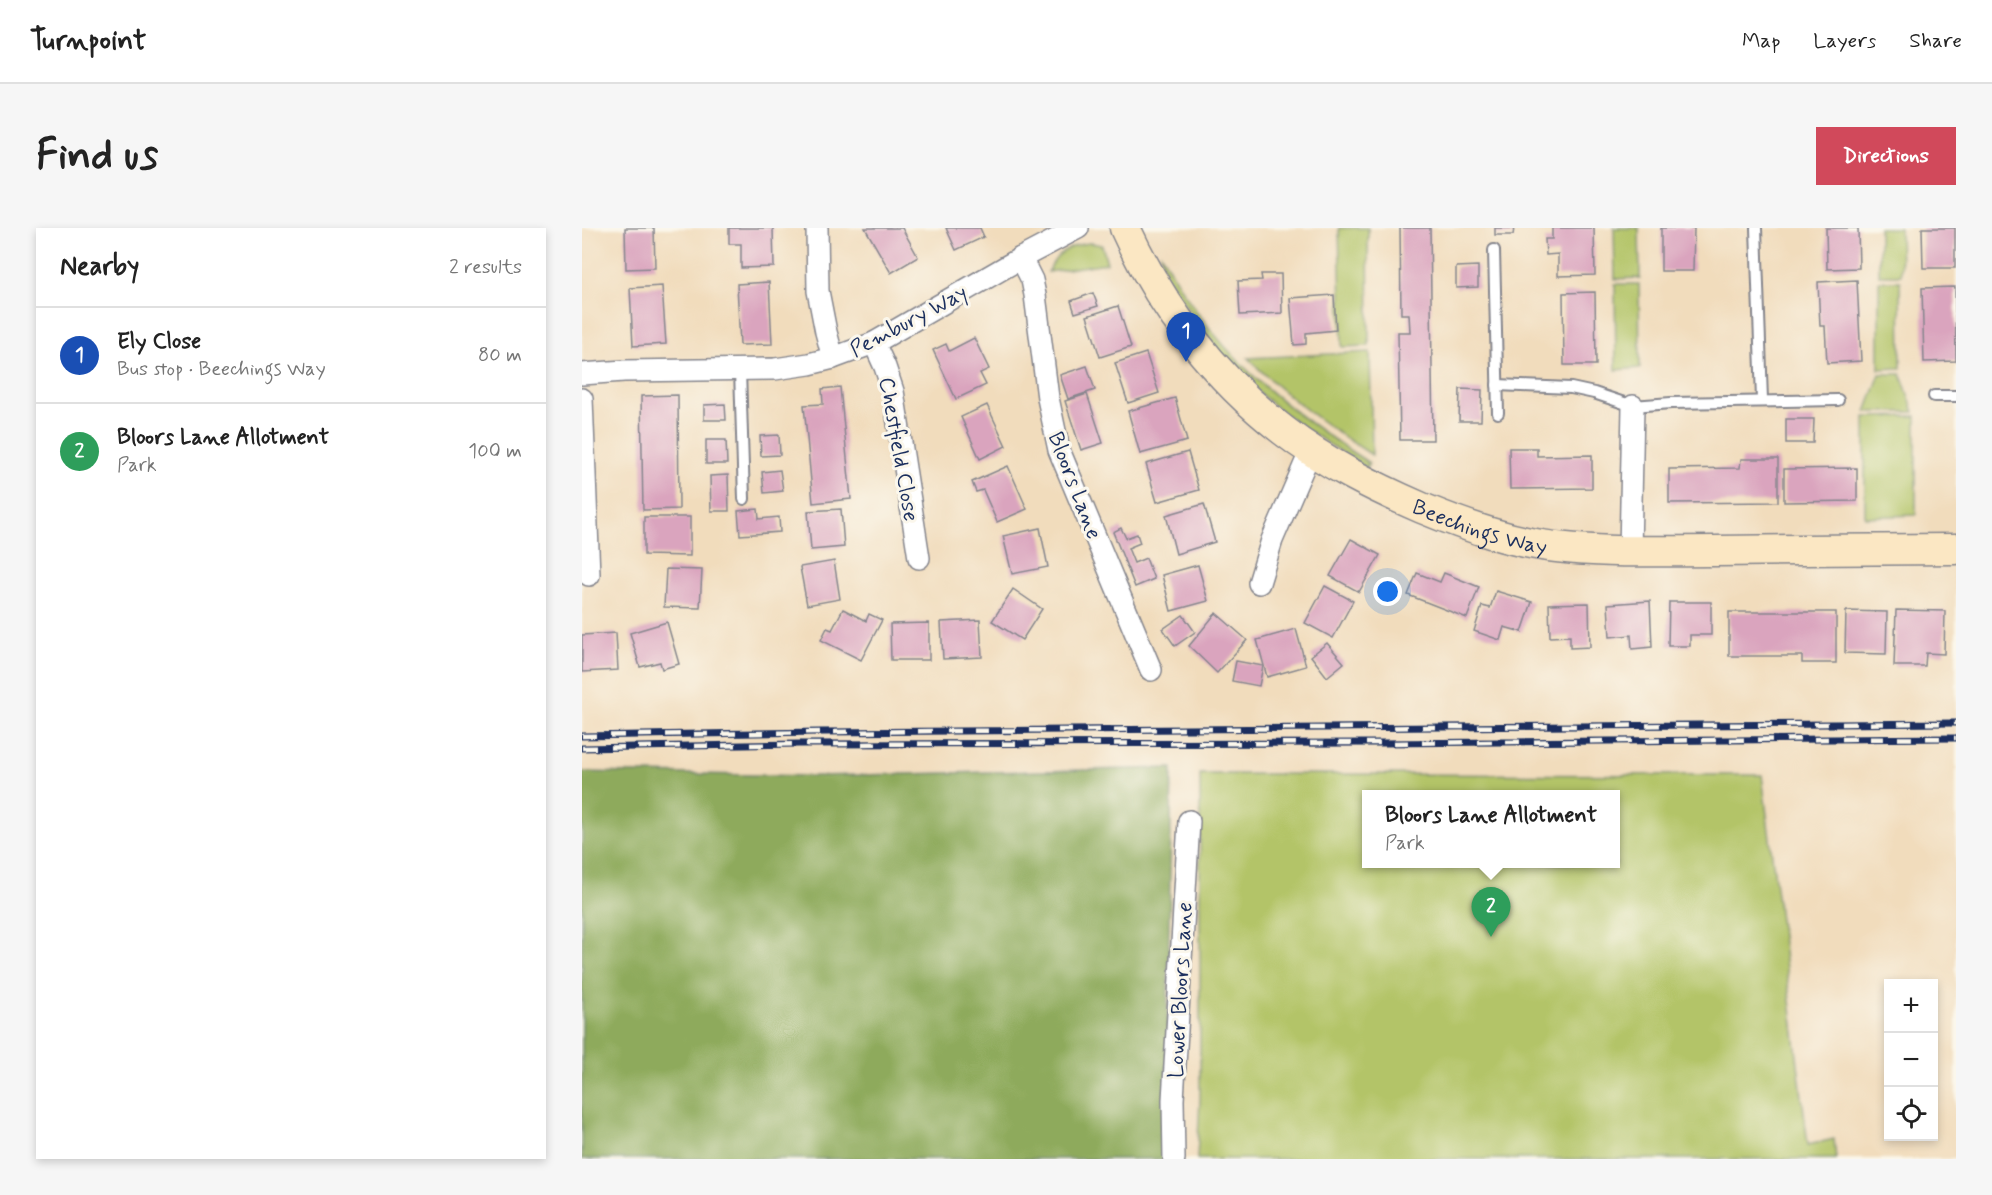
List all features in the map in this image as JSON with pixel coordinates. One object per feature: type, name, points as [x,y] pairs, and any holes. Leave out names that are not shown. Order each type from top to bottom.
[{"type":"street","points":[[817,228],[820,300],[833,358]]},
{"type":"street","name":"Pembury Way","points":[[582,374],[775,369],[833,358],[874,343],[1021,258],[1078,228]]},
{"type":"street","name":"Beechings Way","points":[[1125,228],[1150,280],[1164,302],[1228,381],[1257,408],[1284,432],[1311,450],[1386,492],[1454,521],[1504,537],[1564,548],[1630,551],[1956,549]]},
{"type":"street","name":"Bloors Lane","points":[[1021,258],[1032,280],[1035,295],[1050,411],[1059,450],[1151,670]]},
{"type":"street","name":"Chestfield Close","points":[[874,343],[893,391],[919,558]]},
{"type":"street","points":[[582,399],[589,575]]},
{"type":"street","points":[[1630,551],[1633,406]]},
{"type":"street","points":[[1259,584],[1272,540],[1311,450]]},
{"type":"street","name":"Lower Bloors Lane","points":[[1174,1159],[1173,1100],[1189,821]]},
{"type":"lane","points":[[1756,228],[1762,400]]},
{"type":"lane","points":[[1494,250],[1498,413]]},
{"type":"lane","points":[[740,370],[744,500]]},
{"type":"lane","points":[[1497,385],[1570,388],[1633,406],[1762,400],[1838,400]]},
{"type":"lane","points":[[1934,396],[1956,396]]},
{"type":"green space","points":[[1339,228],[1368,228],[1369,346],[1342,347]]},
{"type":"green space","points":[[1614,228],[1639,228],[1640,278],[1615,279]]},
{"type":"green space","points":[[1879,228],[1900,228],[1901,275],[1879,275]]},
{"type":"green space","points":[[1090,243],[1102,245],[1107,263],[1048,272],[1051,265],[1064,251]]},
{"type":"green space","points":[[1161,254],[1203,319],[1250,373],[1305,420],[1369,463],[1366,468],[1294,420],[1244,378],[1187,308],[1167,276],[1162,265]]},
{"type":"green space","points":[[1879,281],[1900,281],[1901,368],[1879,369]]},
{"type":"green space","points":[[1615,284],[1639,284],[1640,368],[1616,370]]},
{"type":"green space","points":[[1370,352],[1372,455],[1307,410],[1248,358]]},
{"type":"green space","points":[[1880,374],[1901,374],[1914,412],[1866,412]]},
{"type":"green space","points":[[1916,416],[1916,515],[1865,517],[1865,417]]},
{"type":"green space","points":[[1172,768],[1165,1159],[582,1159],[582,772],[816,776]]},
{"type":"green space","points":[[1200,774],[1762,775],[1808,1145],[1834,1139],[1836,1159],[1197,1159],[1200,1099]]},
{"type":"building","points":[[625,228],[654,228],[655,268],[626,269]]},
{"type":"building","points":[[729,228],[773,228],[774,267],[741,268],[741,244],[729,244]]},
{"type":"building","points":[[865,228],[902,228],[918,257],[891,273]]},
{"type":"building","points":[[946,228],[980,228],[984,237],[956,250]]},
{"type":"building","points":[[1400,228],[1430,228],[1433,440],[1400,440],[1398,332],[1410,332],[1409,314],[1401,314]]},
{"type":"building","points":[[1495,228],[1514,228],[1513,235],[1495,235]]},
{"type":"building","points":[[1552,228],[1594,228],[1595,275],[1558,276],[1558,254],[1546,255],[1545,239],[1552,239]]},
{"type":"building","points":[[1661,228],[1694,228],[1693,271],[1661,271]]},
{"type":"building","points":[[1826,228],[1858,228],[1859,268],[1827,269]]},
{"type":"building","points":[[1922,228],[1955,228],[1955,268],[1923,268]]},
{"type":"building","points":[[1478,266],[1478,287],[1456,288],[1456,267]]},
{"type":"building","points":[[1261,274],[1281,274],[1282,313],[1240,315],[1238,281],[1262,280]]},
{"type":"building","points":[[1857,280],[1861,361],[1827,363],[1825,326],[1820,326],[1818,282]]},
{"type":"building","points":[[769,282],[772,344],[740,345],[737,284]]},
{"type":"building","points":[[662,286],[666,344],[633,346],[630,288]]},
{"type":"building","points":[[1955,287],[1956,361],[1924,362],[1922,288]]},
{"type":"building","points":[[1595,292],[1596,365],[1564,365],[1563,293]]},
{"type":"building","points":[[1093,293],[1098,306],[1075,313],[1071,301]]},
{"type":"building","points":[[1334,295],[1336,330],[1306,333],[1306,344],[1294,345],[1290,298]]},
{"type":"building","points":[[1118,306],[1131,347],[1100,357],[1087,316]]},
{"type":"building","points":[[974,338],[989,369],[980,373],[986,385],[956,399],[933,350],[946,344],[949,351]]},
{"type":"building","points":[[1146,353],[1159,393],[1128,403],[1115,363]]},
{"type":"building","points":[[1087,366],[1095,390],[1068,399],[1060,375]]},
{"type":"building","points":[[840,387],[851,499],[813,503],[804,405],[823,404],[822,389]]},
{"type":"building","points":[[1460,389],[1482,390],[1481,421],[1459,421]]},
{"type":"building","points":[[1087,394],[1103,443],[1081,450],[1065,401]]},
{"type":"building","points":[[678,395],[679,509],[643,510],[641,396]]},
{"type":"building","points":[[1175,398],[1187,441],[1140,454],[1128,411]]},
{"type":"building","points":[[725,404],[726,420],[704,420],[704,405]]},
{"type":"building","points":[[987,405],[1006,446],[980,459],[961,417]]},
{"type":"building","points":[[1786,419],[1814,419],[1813,443],[1786,443]]},
{"type":"building","points":[[779,435],[780,455],[761,456],[760,436]]},
{"type":"building","points":[[706,440],[726,440],[727,464],[706,464]]},
{"type":"building","points":[[1509,448],[1537,448],[1537,456],[1592,455],[1592,488],[1510,489]]},
{"type":"building","points":[[1188,452],[1199,490],[1157,502],[1146,464]]},
{"type":"building","points":[[1741,459],[1778,459],[1778,502],[1669,503],[1669,469],[1740,468]]},
{"type":"building","points":[[1008,466],[1027,509],[997,522],[983,490],[976,492],[972,482]]},
{"type":"building","points":[[1857,468],[1857,501],[1784,502],[1784,469]]},
{"type":"building","points":[[780,470],[783,491],[764,493],[762,472]]},
{"type":"building","points":[[728,475],[729,511],[711,511],[710,476]]},
{"type":"building","points":[[1204,504],[1215,542],[1176,554],[1166,515]]},
{"type":"building","points":[[758,509],[759,519],[779,517],[780,532],[740,535],[738,511]]},
{"type":"building","points":[[841,509],[844,547],[811,550],[808,511]]},
{"type":"building","points":[[644,517],[690,517],[690,556],[644,555]]},
{"type":"building","points":[[1040,528],[1048,567],[1012,574],[1003,536]]},
{"type":"building","points":[[1121,528],[1126,538],[1137,534],[1140,543],[1128,548],[1134,563],[1146,558],[1154,579],[1135,587],[1113,532]]},
{"type":"building","points":[[1351,539],[1380,555],[1359,592],[1330,576]]},
{"type":"building","points":[[834,561],[840,599],[807,605],[800,567]]},
{"type":"building","points":[[1198,565],[1208,601],[1171,611],[1162,575]]},
{"type":"building","points":[[666,569],[702,570],[700,608],[664,607]]},
{"type":"building","points":[[1417,573],[1440,582],[1444,573],[1479,587],[1467,618],[1408,595]]},
{"type":"building","points":[[1325,586],[1353,601],[1333,638],[1305,623]]},
{"type":"building","points":[[1013,589],[1042,609],[1022,640],[992,621]]},
{"type":"building","points":[[1496,591],[1532,602],[1522,632],[1504,627],[1500,640],[1474,631],[1482,606],[1490,608]]},
{"type":"building","points":[[1650,601],[1652,647],[1632,649],[1631,635],[1610,637],[1608,604]]},
{"type":"building","points":[[1669,602],[1711,602],[1711,635],[1690,635],[1690,646],[1668,646]]},
{"type":"building","points":[[1589,603],[1590,647],[1570,648],[1570,636],[1550,637],[1549,604]]},
{"type":"building","points":[[843,609],[866,621],[869,614],[882,620],[861,660],[821,640],[827,628],[832,630]]},
{"type":"building","points":[[1896,610],[1945,611],[1944,654],[1926,653],[1925,666],[1894,666]]},
{"type":"building","points":[[1846,611],[1887,612],[1886,654],[1845,653]]},
{"type":"building","points":[[1729,612],[1836,612],[1836,663],[1802,663],[1802,656],[1729,656]]},
{"type":"building","points":[[1216,613],[1247,640],[1217,673],[1189,646]]},
{"type":"building","points":[[1183,615],[1195,632],[1175,646],[1163,629]]},
{"type":"building","points":[[980,620],[982,657],[943,659],[941,622]]},
{"type":"building","points":[[667,622],[679,664],[662,669],[660,662],[640,667],[630,633]]},
{"type":"building","points":[[929,623],[929,660],[891,660],[890,624]]},
{"type":"building","points":[[1296,629],[1306,666],[1267,677],[1257,640]]},
{"type":"building","points":[[616,633],[618,670],[582,672],[582,635]]},
{"type":"building","points":[[1327,643],[1344,663],[1327,677],[1311,656]]},
{"type":"building","points":[[1236,661],[1263,666],[1259,686],[1232,681]]},
{"type":"railway","points":[[582,736],[1956,723]]},
{"type":"railway","points":[[582,748],[799,744],[1381,743],[1956,738]]},
{"type":"place","name":"Ely Close","points":[[1186,362]]},
{"type":"place","name":"Bloors Lane Allotment","points":[[1491,937]]}]
